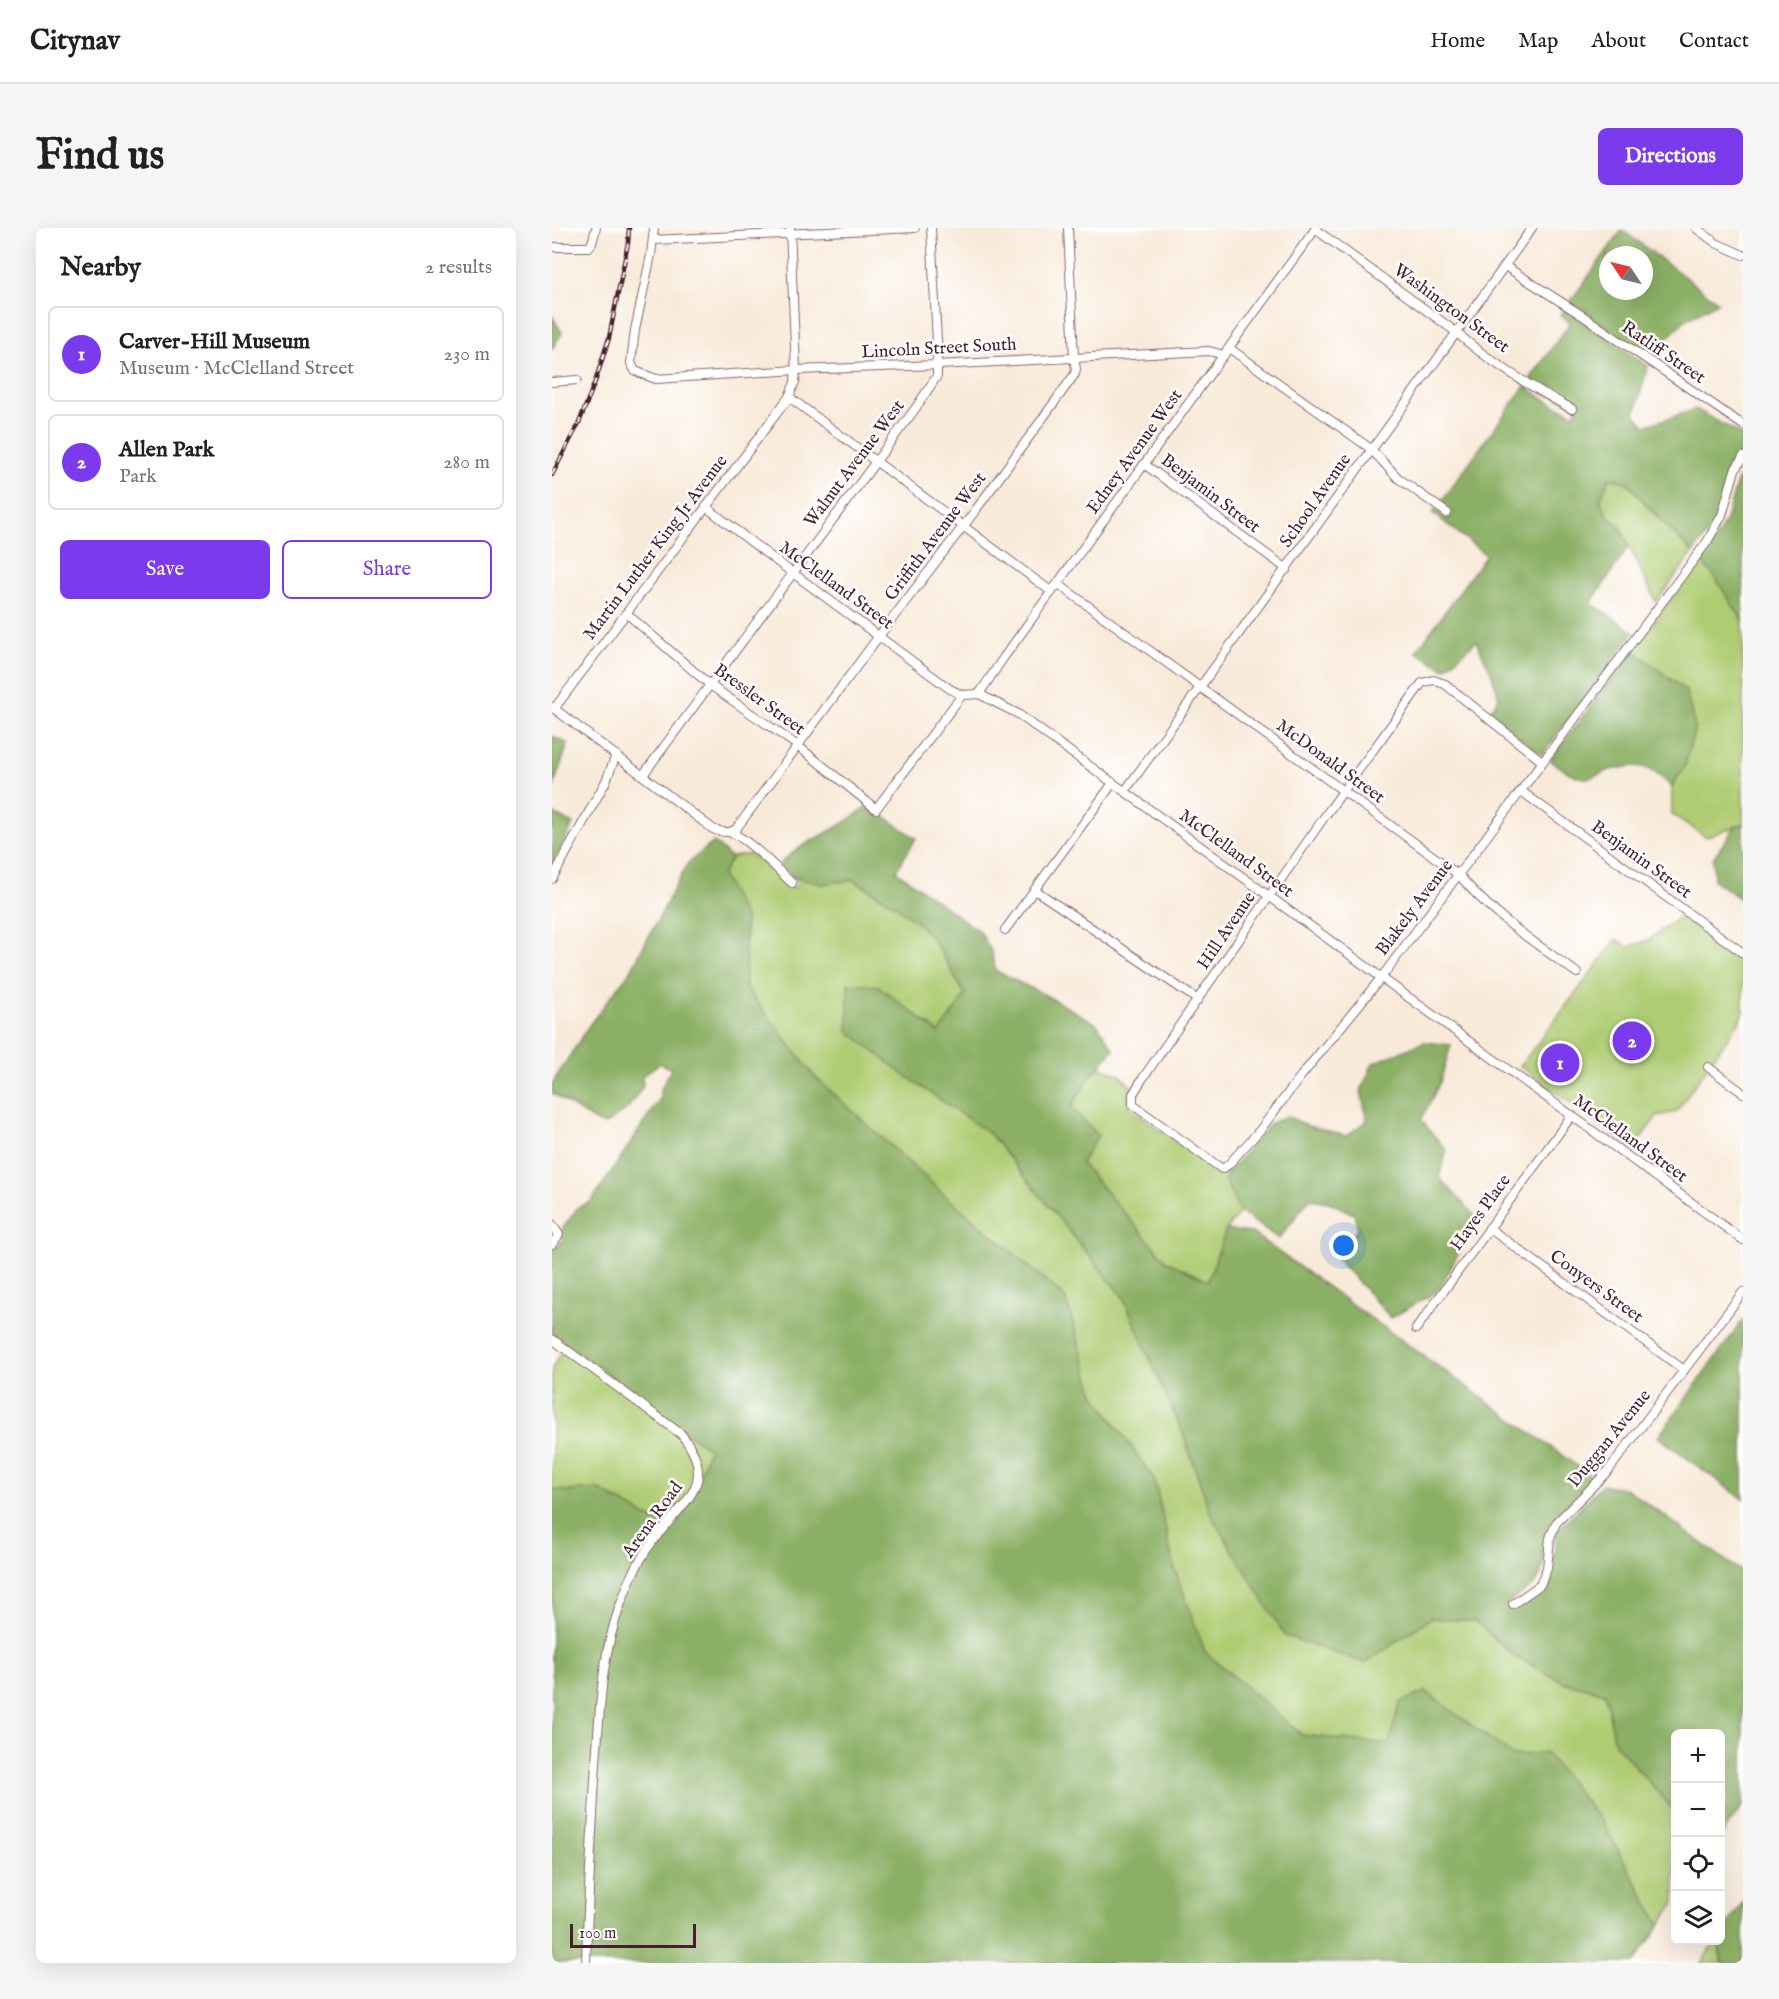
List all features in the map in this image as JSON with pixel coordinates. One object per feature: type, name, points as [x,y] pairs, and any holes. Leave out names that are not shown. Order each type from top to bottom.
[{"type":"street","points":[[552,247],[589,247],[596,228]]},
{"type":"street","points":[[654,228],[653,240],[790,231],[915,228]]},
{"type":"street","name":"Walnut Avenue West","points":[[644,775],[932,386],[937,376],[938,365],[931,228]]},
{"type":"street","name":"Griffith Avenue West","points":[[730,832],[736,829],[1075,374],[1068,228]]},
{"type":"street","name":"School Avenue","points":[[1125,791],[1532,228]]},
{"type":"street","points":[[1696,228],[1716,243],[1743,255]]},
{"type":"street","name":"Washington Street","points":[[1316,229],[1469,344],[1551,399],[1572,409]]},
{"type":"street","name":"Edney Avenue West","points":[[979,694],[1316,229]]},
{"type":"street","name":"Martin Luther King Jr Avenue","points":[[790,231],[796,370],[795,382],[789,397],[553,708],[713,829],[718,832],[730,832],[751,846],[792,882]]},
{"type":"street","name":"Lincoln Street South","points":[[653,240],[635,330],[631,363],[635,371],[656,379],[796,370],[1209,351],[1224,355]]},
{"type":"street","name":"Ratliff Street","points":[[1504,266],[1583,316],[1743,426]]},
{"type":"street","points":[[1229,348],[1371,449],[1398,478],[1447,513]]},
{"type":"street","points":[[552,382],[577,380]]},
{"type":"street","points":[[789,397],[1052,592]]},
{"type":"street","name":"Blakely Avenue","points":[[1198,1000],[1133,1094],[1132,1101],[1136,1107],[1222,1169],[1260,1130],[1381,978],[1715,530],[1722,515],[1735,470],[1743,457]]},
{"type":"street","name":"Benjamin Street","points":[[1144,464],[1287,569]]},
{"type":"street","name":"McClelland Street","points":[[706,507],[944,685],[962,695]]},
{"type":"street","name":"McDonald Street","points":[[1058,584],[1459,875],[1473,892],[1500,917],[1577,974]]},
{"type":"street","name":"Bressler Street","points":[[626,613],[710,685],[798,746],[876,809],[962,695]]},
{"type":"street","name":"Hill Avenue","points":[[1198,1000],[1419,686],[1433,680],[1445,684],[1543,762]]},
{"type":"street","points":[[962,695],[979,694]]},
{"type":"street","name":"McClelland Street","points":[[979,694],[1018,714],[1743,1240]]},
{"type":"street","points":[[552,879],[606,781],[616,755]]},
{"type":"street","points":[[1005,930],[1113,783]]},
{"type":"street","name":"Benjamin Street","points":[[1521,791],[1743,952]]},
{"type":"street","points":[[1035,890],[1198,1000]]},
{"type":"street","points":[[1708,1067],[1743,1093]]},
{"type":"street","name":"Hayes Place","points":[[1416,1329],[1572,1115]]},
{"type":"street","points":[[552,1224],[559,1235],[552,1244]]},
{"type":"street","name":"Conyers Street","points":[[1489,1228],[1684,1370]]},
{"type":"street","name":"Duggan Avenue","points":[[1513,1604],[1540,1585],[1547,1568],[1550,1538],[1556,1523],[1608,1471],[1743,1292]]},
{"type":"street","name":"Arena Road","points":[[552,1339],[681,1434],[694,1452],[699,1472],[697,1484],[691,1496],[652,1542],[640,1560],[620,1605],[607,1648],[591,1845],[586,1963]]},
{"type":"green space","points":[[1622,230],[1643,246],[1610,246]]},
{"type":"green space","points":[[1653,253],[1718,302],[1685,320],[1651,354],[1650,358],[1570,302],[1599,262],[1599,300],[1653,300]]},
{"type":"green space","points":[[1565,309],[1648,366],[1635,414],[1645,426],[1696,409],[1743,436],[1743,448],[1731,468],[1718,513],[1711,528],[1693,553],[1627,482],[1609,478],[1600,500],[1609,518],[1619,525],[1629,546],[1591,603],[1634,632],[1542,755],[1489,713],[1499,697],[1491,672],[1476,641],[1445,669],[1416,652],[1486,555],[1433,513],[1435,509],[1448,519],[1453,513],[1440,503],[1525,386],[1549,402],[1574,414],[1577,407],[1553,395],[1530,379],[1570,323],[1560,315]]},
{"type":"green space","points":[[552,316],[562,333],[552,349]]},
{"type":"green space","points":[[1609,478],[1627,482],[1693,553],[1656,602],[1619,525],[1609,518],[1600,500]]},
{"type":"green space","points":[[1738,478],[1743,482],[1743,621],[1712,573],[1700,560],[1727,517]]},
{"type":"green space","points":[[1700,560],[1712,573],[1743,621],[1743,824],[1706,837],[1672,814],[1672,787],[1685,765],[1686,691],[1633,651]]},
{"type":"green space","points":[[1640,640],[1634,651],[1686,691],[1695,727],[1685,765],[1672,787],[1651,770],[1638,766],[1610,770],[1583,778],[1568,772],[1550,760]]},
{"type":"green space","points":[[552,736],[568,744],[552,790]]},
{"type":"green space","points":[[866,807],[916,838],[896,871],[980,932],[991,951],[996,971],[1097,1024],[1114,1049],[1086,1082],[1071,1107],[1098,1135],[1081,1163],[1166,1261],[1208,1281],[1226,1230],[1252,1233],[1594,1478],[1550,1523],[1540,1575],[1531,1588],[1507,1603],[1514,1610],[1544,1587],[1552,1570],[1557,1531],[1602,1484],[1627,1489],[1743,1573],[1743,1805],[1725,1830],[1725,1729],[1671,1729],[1671,1807],[1615,1743],[1605,1693],[1564,1682],[1515,1657],[1475,1621],[1431,1618],[1365,1663],[1285,1636],[1211,1515],[1185,1438],[1123,1297],[990,1134],[904,1075],[848,1031],[848,983],[878,986],[939,1033],[965,995],[935,942],[919,924],[892,903],[853,880],[822,884],[795,878],[779,865],[799,848],[842,824]]},
{"type":"green space","points":[[552,813],[573,824],[552,867]]},
{"type":"green space","points":[[1743,824],[1742,900],[1714,880],[1713,858],[1736,826]]},
{"type":"green space","points":[[714,842],[731,858],[722,875],[745,918],[746,988],[814,1076],[948,1198],[1065,1297],[1094,1394],[1154,1479],[1175,1570],[1205,1652],[1302,1735],[1389,1744],[1400,1702],[1426,1692],[1514,1756],[1545,1752],[1602,1822],[1660,1925],[1634,1963],[552,1963],[552,1490],[598,1489],[653,1520],[690,1502],[709,1449],[552,1332],[552,1252],[565,1237],[561,1231],[578,1207],[591,1202],[660,1099],[660,1091],[671,1069],[660,1063],[642,1076],[643,1086],[628,1108],[605,1125],[593,1120],[552,1093],[552,1084],[590,1024],[630,972],[688,863]]},
{"type":"green space","points":[[751,854],[793,889],[798,883],[791,876],[822,884],[853,880],[892,903],[919,924],[935,942],[965,995],[940,1033],[878,986],[905,1075],[990,1134],[1123,1297],[1185,1438],[1211,1515],[1365,1663],[1431,1618],[1475,1621],[1515,1657],[1564,1682],[1605,1693],[1615,1743],[1671,1807],[1671,1908],[1660,1925],[1602,1822],[1426,1692],[1400,1702],[1390,1744],[1302,1735],[1205,1652],[1175,1570],[1154,1479],[1094,1394],[1065,1297],[948,1198],[814,1076],[746,988],[744,954],[746,936],[722,875],[732,857]]},
{"type":"green space","points":[[1681,916],[1743,961],[1743,1016],[1676,1112],[1657,1116],[1633,1149],[1520,1066],[1617,939],[1628,947],[1647,941]]},
{"type":"green space","points":[[1424,1042],[1451,1045],[1440,1082],[1421,1120],[1447,1151],[1439,1177],[1477,1218],[1439,1290],[1391,1318],[1337,1259],[1358,1228],[1354,1214],[1329,1202],[1309,1199],[1279,1239],[1239,1211],[1225,1180],[1232,1168],[1271,1123],[1287,1116],[1308,1126],[1346,1136],[1367,1121],[1361,1090],[1373,1063]]},
{"type":"green space","points":[[1099,1066],[1120,1075],[1132,1087],[1128,1099],[1133,1110],[1219,1172],[1226,1173],[1232,1169],[1225,1180],[1240,1212],[1226,1230],[1208,1282],[1166,1261],[1081,1163],[1097,1135],[1071,1107]]},
{"type":"green space","points":[[1743,1320],[1743,1499],[1658,1437]]},
{"type":"green space","points":[[568,1343],[709,1449],[690,1502],[652,1520],[598,1489],[552,1490],[552,1367]]},
{"type":"green space","points":[[1743,1902],[1743,1963],[1723,1963],[1718,1945],[1725,1945],[1725,1929]]},
{"type":"green space","points":[[1713,1945],[1717,1945],[1723,1963],[1701,1963]]},
{"type":"railway","points":[[552,475],[579,423],[609,338],[629,228]]},
{"type":"place","name":"Allen Park","points":[[1632,1041]]},
{"type":"place","name":"Carver-Hill Museum","points":[[1560,1063]]}]
